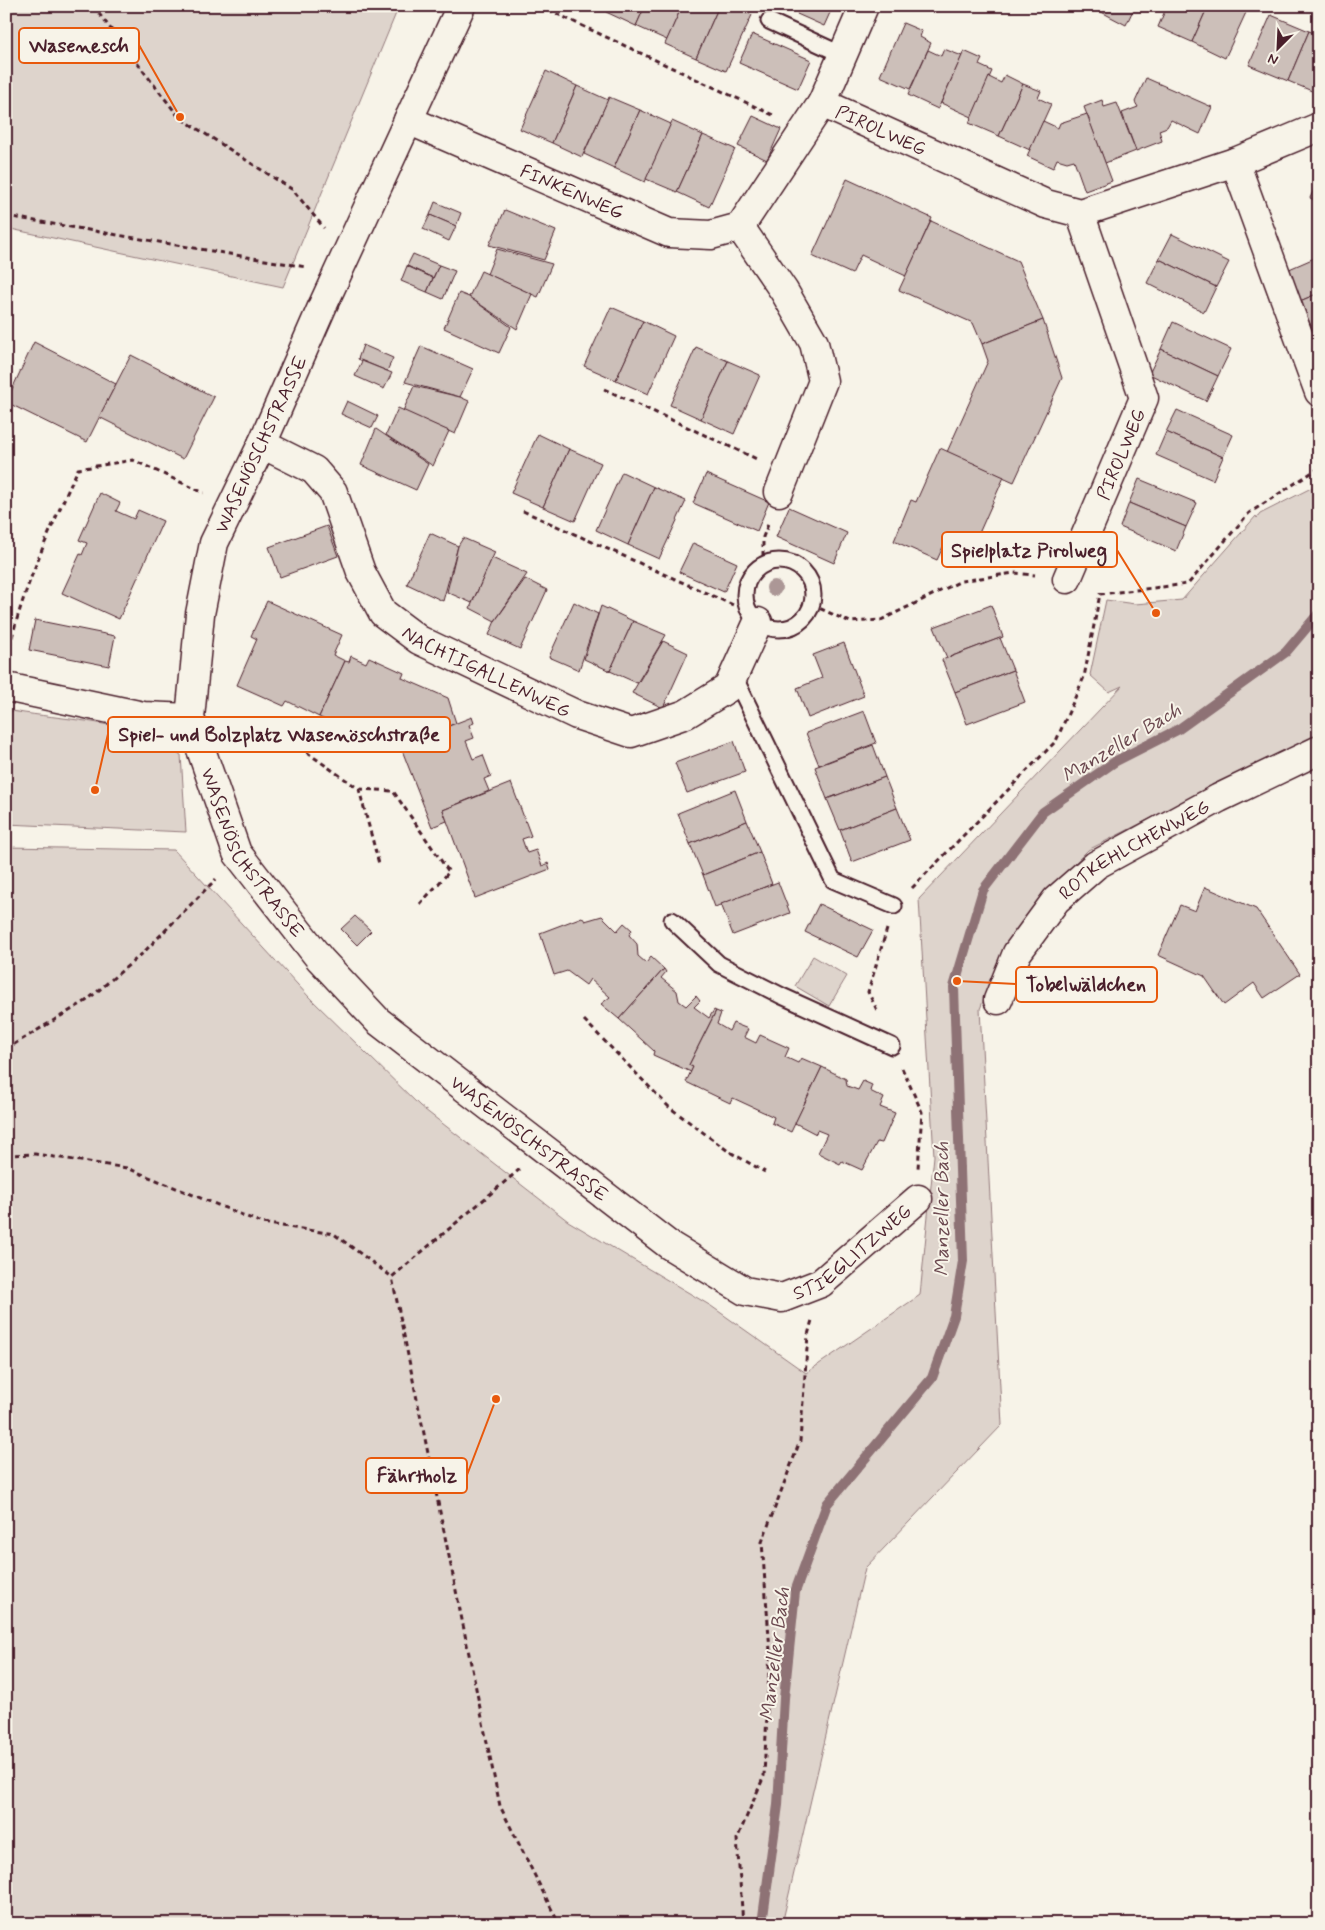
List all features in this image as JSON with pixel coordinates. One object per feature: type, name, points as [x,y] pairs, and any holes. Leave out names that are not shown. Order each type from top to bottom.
[{"type":"street","name":"WASENÖSCHSTRASSE","points":[[461,6],[262,444],[214,544],[200,614],[190,718],[237,853],[320,959],[378,1021],[543,1150],[669,1245],[745,1291],[782,1298]]},
{"type":"street","points":[[783,483],[823,381],[814,344],[784,291],[740,227],[822,103],[864,6]]},
{"type":"street","name":"PIROLWEG","points":[[822,103],[1046,204],[1080,213],[1144,398],[1067,579]]},
{"type":"street","name":"FINKENWEG","points":[[408,120],[669,233],[711,235],[740,227]]},
{"type":"street","points":[[1080,213],[1235,162],[1319,127]]},
{"type":"street","points":[[1235,162],[1319,392]]},
{"type":"street","name":"NACHTIGALLENWEG","points":[[262,444],[314,470],[333,492],[361,572],[383,612],[419,640],[577,715],[631,733],[686,714],[728,688],[734,676],[753,617]]},
{"type":"street","points":[[6,687],[143,716],[190,718]]},
{"type":"street","name":"ROTKEHLCHENWEG","points":[[998,1000],[1017,953],[1056,900],[1096,865],[1219,798],[1319,750]]},
{"type":"street","name":"STIEGLITZWEG","points":[[782,1298],[821,1283],[918,1199]]},
{"type":"lane","points":[[769,21],[843,56]]},
{"type":"lane","points":[[775,562],[789,562],[800,569],[811,585],[813,592],[812,605],[806,617],[796,626],[783,629],[770,628],[753,617],[745,599],[746,586],[752,574],[763,565],[775,562]]},
{"type":"lane","points":[[734,676],[833,880],[894,906]]},
{"type":"lane","points":[[672,920],[719,964],[782,996],[892,1046]]},
{"type":"path","points":[[72,6],[185,7]]},
{"type":"path","points":[[540,6],[804,130]]},
{"type":"path","points":[[93,7],[179,117],[293,190],[343,264]]},
{"type":"path","points":[[6,216],[343,264]]},
{"type":"path","points":[[604,389],[783,483],[763,537],[763,565]]},
{"type":"path","points":[[8,658],[13,633],[49,533],[78,469],[133,460],[232,506]]},
{"type":"path","points":[[812,605],[850,622],[881,620],[961,581],[1014,573],[1067,579],[1100,594],[1188,584],[1249,513],[1319,468]]},
{"type":"path","points":[[523,511],[753,617]]},
{"type":"path","points":[[918,1199],[918,1158],[922,1112],[868,992],[894,906],[1056,742],[1084,677],[1100,594]]},
{"type":"path","points":[[190,718],[231,720],[282,735],[359,789],[393,791],[449,872],[420,904]]},
{"type":"path","points":[[359,789],[379,864]]},
{"type":"path","points":[[6,1049],[86,1001],[143,953],[213,882]]},
{"type":"path","points":[[584,1020],[669,1107],[728,1151],[765,1172]]},
{"type":"path","points":[[392,1277],[543,1150]]},
{"type":"path","points":[[6,1155],[35,1154],[127,1168],[262,1223],[334,1234],[392,1277],[500,1806],[559,1924]]},
{"type":"path","points":[[743,1924],[737,1839],[764,1776],[770,1651],[762,1542],[800,1441],[808,1335],[821,1283]]},
{"type":"shaded area","points":[[6,6],[399,6],[283,287],[6,228]]},
{"type":"shaded area","points":[[1319,484],[1319,734],[1088,850],[1035,904],[1002,953],[980,1009],[1002,1425],[865,1568],[782,1924],[6,1924],[6,847],[174,850],[309,997],[420,1106],[568,1221],[711,1306],[806,1373],[920,1295],[934,1156],[919,899],[1122,686],[1109,692],[1090,675],[1106,600],[1135,604],[1182,600],[1256,516],[1257,518],[1260,514]]},
{"type":"shaded area","points":[[6,710],[116,726],[155,739],[181,755],[186,832],[6,824]]},
{"type":"shaded area","points":[[813,956],[847,976],[829,1006],[795,986]]},
{"type":"building","points":[[609,6],[645,6],[636,26],[606,12]]},
{"type":"building","points":[[645,6],[682,6],[667,40],[636,26]]},
{"type":"building","points":[[682,6],[719,6],[696,58],[665,44]]},
{"type":"building","points":[[719,6],[732,6],[752,15],[726,71],[696,58]]},
{"type":"building","points":[[801,6],[833,6],[824,26],[797,14]]},
{"type":"building","points":[[1090,6],[1135,6],[1126,25]]},
{"type":"building","points":[[1167,6],[1208,6],[1192,42],[1158,27]]},
{"type":"building","points":[[1208,6],[1249,6],[1225,58],[1192,42]]},
{"type":"building","points":[[1271,15],[1309,31],[1288,81],[1249,65]]},
{"type":"building","points":[[903,23],[922,31],[920,37],[931,43],[910,89],[880,76]]},
{"type":"building","points":[[1309,31],[1319,35],[1319,94],[1288,81]]},
{"type":"building","points":[[752,34],[811,60],[798,89],[739,63]]},
{"type":"building","points":[[944,49],[962,56],[938,109],[908,95],[928,50],[941,56]]},
{"type":"building","points":[[964,51],[982,59],[979,65],[992,71],[972,117],[941,103]]},
{"type":"building","points":[[546,71],[577,86],[552,143],[520,129]]},
{"type":"building","points":[[1005,75],[1023,84],[999,136],[969,123],[989,77],[1001,83]]},
{"type":"building","points":[[1146,78],[1212,107],[1200,134],[1171,120],[1167,127],[1159,130],[1162,141],[1136,151],[1122,113],[1138,107],[1135,102]]},
{"type":"building","points":[[1023,84],[1041,91],[1038,98],[1051,104],[1030,150],[999,136]]},
{"type":"building","points":[[577,86],[608,100],[582,157],[552,143]]},
{"type":"building","points":[[609,97],[640,110],[614,168],[584,154]]},
{"type":"building","points":[[1102,100],[1104,107],[1117,103],[1136,151],[1105,163],[1084,107]]},
{"type":"building","points":[[640,110],[671,124],[645,182],[614,168]]},
{"type":"building","points":[[1087,114],[1112,181],[1085,191],[1074,160],[1067,162],[1057,159],[1053,168],[1027,156],[1043,121],[1058,128],[1060,123]]},
{"type":"building","points":[[753,116],[781,129],[767,160],[738,146]]},
{"type":"building","points":[[672,121],[703,135],[677,192],[646,179]]},
{"type":"building","points":[[703,135],[735,149],[709,207],[677,192]]},
{"type":"building","points":[[847,179],[932,218],[906,276],[861,255],[852,274],[812,256]]},
{"type":"building","points":[[1319,179],[1319,202],[1310,198]]},
{"type":"building","points":[[435,202],[461,213],[456,226],[430,215]]},
{"type":"building","points":[[505,210],[556,231],[544,260],[489,245]]},
{"type":"building","points":[[430,215],[456,226],[449,241],[423,229]]},
{"type":"building","points":[[931,221],[1018,261],[1043,320],[982,344],[973,323],[899,290]]},
{"type":"building","points":[[1172,234],[1229,262],[1216,287],[1159,259]]},
{"type":"building","points":[[497,249],[552,264],[538,297],[487,274]]},
{"type":"building","points":[[413,254],[439,265],[433,278],[407,266]]},
{"type":"building","points":[[1319,256],[1319,293],[1300,301],[1287,270]]},
{"type":"building","points":[[1159,259],[1216,287],[1204,312],[1147,283]]},
{"type":"building","points":[[439,265],[455,271],[443,299],[427,292]]},
{"type":"building","points":[[407,266],[433,278],[427,292],[401,281]]},
{"type":"building","points":[[481,271],[532,294],[517,329],[469,297]]},
{"type":"building","points":[[459,293],[469,297],[511,327],[499,353],[444,328]]},
{"type":"building","points":[[1319,293],[1319,327],[1313,330],[1300,301]]},
{"type":"building","points":[[611,307],[643,321],[616,380],[584,366]]},
{"type":"building","points":[[1043,320],[1062,378],[1014,482],[947,452],[988,361],[982,344]]},
{"type":"building","points":[[643,321],[674,336],[648,394],[616,380]]},
{"type":"building","points":[[1173,322],[1231,349],[1218,376],[1161,349]]},
{"type":"building","points":[[34,342],[116,384],[87,442],[6,402]]},
{"type":"building","points":[[363,345],[393,358],[387,371],[358,359]]},
{"type":"building","points":[[421,346],[473,369],[460,397],[405,382]]},
{"type":"building","points":[[696,347],[728,361],[701,419],[670,405]]},
{"type":"building","points":[[1161,349],[1218,376],[1206,401],[1149,374]]},
{"type":"building","points":[[131,355],[214,397],[183,459],[99,417]]},
{"type":"building","points":[[362,361],[392,373],[384,389],[355,376]]},
{"type":"building","points":[[728,361],[760,375],[734,434],[701,419]]},
{"type":"building","points":[[414,386],[469,401],[455,434],[403,411]]},
{"type":"building","points":[[347,401],[378,416],[372,428],[341,414]]},
{"type":"building","points":[[398,408],[449,431],[433,466],[386,435]]},
{"type":"building","points":[[1177,410],[1233,435],[1223,457],[1166,432]]},
{"type":"building","points":[[376,429],[428,464],[416,490],[361,465]]},
{"type":"building","points":[[1166,432],[1223,457],[1213,480],[1156,455]]},
{"type":"building","points":[[538,434],[569,449],[543,507],[511,493]]},
{"type":"building","points":[[940,448],[1004,477],[968,558],[943,547],[937,560],[894,541],[911,500],[916,502]]},
{"type":"building","points":[[569,449],[601,463],[575,521],[543,507]]},
{"type":"building","points":[[622,472],[654,487],[628,545],[596,530]]},
{"type":"building","points":[[706,474],[769,502],[757,531],[693,503]]},
{"type":"building","points":[[1139,479],[1197,503],[1186,527],[1129,503]]},
{"type":"building","points":[[654,487],[686,501],[659,559],[628,545]]},
{"type":"building","points":[[100,493],[120,503],[116,511],[134,519],[138,510],[163,521],[119,619],[62,593],[87,543],[79,540]]},
{"type":"building","points":[[1129,503],[1186,527],[1176,551],[1120,527]]},
{"type":"building","points":[[789,507],[847,533],[834,563],[776,537]]},
{"type":"building","points":[[327,526],[338,556],[280,577],[269,547]]},
{"type":"building","points":[[430,533],[458,546],[443,601],[407,584]]},
{"type":"building","points":[[463,538],[495,552],[472,603],[447,592],[458,546]]},
{"type":"building","points":[[693,543],[737,563],[724,592],[679,572]]},
{"type":"building","points":[[492,558],[527,574],[495,621],[470,608]]},
{"type":"building","points":[[525,579],[547,590],[520,649],[489,635],[495,621]]},
{"type":"building","points":[[267,601],[342,635],[333,655],[345,661],[319,717],[287,701],[284,706],[237,685],[257,639],[251,636]]},
{"type":"building","points":[[574,602],[598,614],[579,670],[549,657]]},
{"type":"building","points":[[991,605],[1003,637],[947,658],[934,627]]},
{"type":"building","points":[[601,606],[633,621],[610,671],[584,659]]},
{"type":"building","points":[[35,620],[115,636],[109,666],[29,650]]},
{"type":"building","points":[[633,621],[666,635],[637,683],[610,671]]},
{"type":"building","points":[[1000,638],[1013,670],[955,692],[942,660]]},
{"type":"building","points":[[663,641],[688,653],[663,708],[632,693]]},
{"type":"building","points":[[844,643],[864,696],[808,718],[797,688],[822,678],[813,655]]},
{"type":"building","points":[[351,656],[366,663],[369,657],[404,673],[402,678],[448,698],[456,723],[395,748],[380,741],[382,736],[362,727],[359,736],[319,717],[345,661],[349,662]]},
{"type":"building","points":[[1013,670],[1025,702],[967,724],[955,692]]},
{"type":"building","points":[[864,711],[876,743],[819,765],[806,733]]},
{"type":"building","points":[[472,717],[474,723],[469,725],[474,738],[466,741],[473,759],[483,755],[491,776],[484,779],[489,791],[443,810],[447,821],[432,827],[400,745]]},
{"type":"building","points":[[734,741],[745,772],[687,793],[675,763]]},
{"type":"building","points":[[873,745],[885,777],[827,799],[815,767]]},
{"type":"building","points":[[885,777],[897,808],[840,830],[827,799]]},
{"type":"building","points":[[511,783],[531,836],[522,839],[527,853],[536,850],[542,866],[548,863],[550,869],[475,898],[443,810]]},
{"type":"building","points":[[735,790],[747,821],[690,844],[678,813]]},
{"type":"building","points":[[897,808],[910,840],[852,862],[840,830]]},
{"type":"building","points":[[747,821],[760,852],[703,875],[690,844]]},
{"type":"building","points":[[760,852],[772,884],[715,907],[703,875]]},
{"type":"building","points":[[778,882],[790,913],[733,935],[721,904]]},
{"type":"building","points":[[1205,887],[1256,909],[1300,974],[1264,998],[1254,983],[1224,1005],[1204,976],[1158,955],[1180,905],[1195,911]]},
{"type":"building","points":[[819,904],[873,930],[858,957],[805,932]]},
{"type":"building","points":[[355,916],[371,931],[357,945],[341,929]]},
{"type":"building","points":[[602,916],[617,931],[624,923],[632,930],[629,935],[637,944],[638,956],[646,963],[651,957],[664,969],[619,1019],[601,1004],[610,997],[590,979],[586,985],[567,971],[554,975],[540,933],[582,917],[585,921]]},
{"type":"building","points":[[664,969],[666,972],[661,978],[677,991],[679,1001],[686,1006],[696,996],[700,1001],[694,1007],[709,1018],[714,1010],[716,1011],[689,1065],[693,1067],[691,1072],[653,1055],[654,1051],[619,1019]]},
{"type":"building","points":[[716,1011],[721,1013],[717,1024],[729,1031],[733,1023],[748,1029],[744,1037],[756,1043],[760,1035],[789,1048],[785,1057],[798,1063],[801,1058],[822,1067],[791,1132],[772,1123],[774,1117],[733,1098],[730,1103],[686,1082],[693,1067],[689,1065]]},
{"type":"building","points":[[822,1067],[846,1079],[847,1086],[858,1090],[863,1081],[872,1085],[870,1091],[884,1098],[880,1107],[895,1113],[882,1143],[877,1142],[862,1170],[842,1161],[840,1164],[818,1153],[827,1134],[817,1130],[816,1134],[795,1123]]},
{"type":"waterway","name":"Manzeller Bach","points":[[762,1924],[778,1805],[784,1698],[795,1592],[827,1504],[932,1378],[954,1316],[963,1261],[954,987],[983,890],[1043,812],[1116,761],[1179,729],[1286,652],[1319,613]]},
{"type":"place","name":"Wasenesch","points":[[180,117]]},
{"type":"place","name":"Spielplatz Pirolweg","points":[[1156,613]]},
{"type":"place","name":"Spiel- und Bolzplatz Wasenöschstraße","points":[[95,790]]},
{"type":"place","name":"Tobelwäldchen","points":[[957,981]]},
{"type":"place","name":"Fährtholz","points":[[496,1399]]}]
